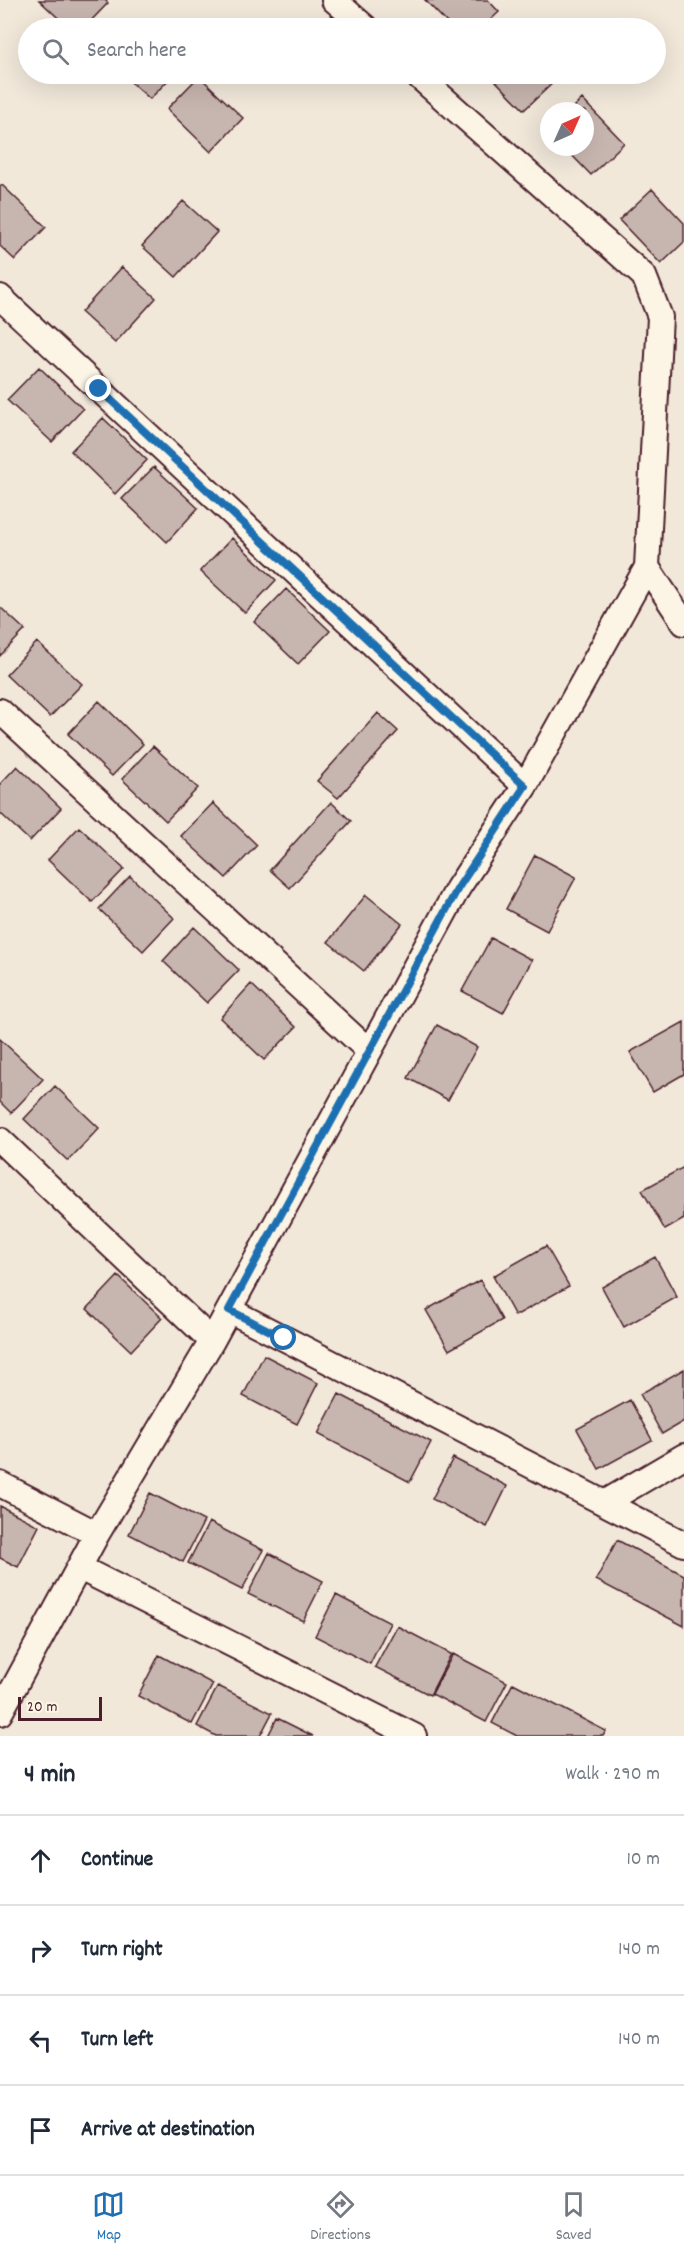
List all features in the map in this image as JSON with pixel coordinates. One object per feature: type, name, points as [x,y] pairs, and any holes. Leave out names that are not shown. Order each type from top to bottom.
[{"type":"street","points":[[334,0],[355,18]]},
{"type":"street","points":[[0,1713],[97,1534],[212,1341],[458,888],[525,786],[647,567],[660,317],[644,276],[427,84]]},
{"type":"street","points":[[0,297],[525,786]]},
{"type":"street","points":[[647,567],[684,623]]},
{"type":"street","points":[[0,711],[369,1051]]},
{"type":"street","points":[[0,1140],[212,1341]]},
{"type":"street","points":[[229,1310],[684,1544]]},
{"type":"street","points":[[604,1503],[684,1456]]},
{"type":"street","points":[[0,1484],[97,1534]]},
{"type":"street","points":[[80,1568],[414,1736]]},
{"type":"building","points":[[39,0],[105,0],[108,3],[94,18],[58,18]]},
{"type":"building","points":[[425,0],[488,0],[499,12],[493,18],[442,18]]},
{"type":"building","points":[[133,84],[164,84],[150,99]]},
{"type":"building","points":[[191,84],[207,84],[243,118],[211,152],[167,109]]},
{"type":"building","points":[[499,84],[552,84],[524,110]]},
{"type":"building","points":[[594,112],[624,143],[591,175],[573,156],[594,156]]},
{"type":"building","points":[[2,185],[46,227],[15,260],[0,246],[0,187]]},
{"type":"building","points":[[652,189],[684,223],[684,242],[661,264],[619,220]]},
{"type":"building","points":[[183,201],[217,232],[176,277],[142,246]]},
{"type":"building","points":[[122,267],[156,298],[115,343],[81,312]]},
{"type":"building","points":[[39,367],[83,409],[52,442],[7,400]]},
{"type":"building","points":[[103,418],[147,460],[115,494],[71,451]]},
{"type":"building","points":[[154,467],[198,508],[167,542],[122,499]]},
{"type":"building","points":[[232,538],[276,580],[245,613],[200,571]]},
{"type":"building","points":[[286,589],[330,631],[298,664],[254,622]]},
{"type":"building","points":[[0,607],[25,630],[0,656]]},
{"type":"building","points":[[37,642],[82,684],[50,717],[6,675]]},
{"type":"building","points":[[99,701],[143,744],[112,776],[68,734]]},
{"type":"building","points":[[378,713],[398,731],[338,798],[317,781]]},
{"type":"building","points":[[153,746],[198,788],[166,821],[122,779]]},
{"type":"building","points":[[17,766],[61,808],[30,841],[0,813],[0,784]]},
{"type":"building","points":[[331,802],[351,821],[290,888],[270,870]]},
{"type":"building","points":[[213,803],[257,845],[226,878],[181,836]]},
{"type":"building","points":[[79,827],[124,869],[92,902],[48,860]]},
{"type":"building","points":[[535,855],[576,877],[547,931],[506,909]]},
{"type":"building","points":[[130,876],[174,918],[143,951],[99,909]]},
{"type":"building","points":[[366,895],[402,924],[364,971],[328,942]]},
{"type":"building","points":[[194,927],[239,970],[207,1003],[163,961]]},
{"type":"building","points":[[491,938],[532,960],[503,1013],[462,991]]},
{"type":"building","points":[[251,984],[296,1027],[264,1060],[220,1018]]},
{"type":"building","points":[[684,1022],[684,1074],[653,1092],[630,1052]]},
{"type":"building","points":[[437,1025],[477,1047],[448,1100],[408,1078]]},
{"type":"building","points":[[0,1039],[43,1079],[11,1113],[0,1102]]},
{"type":"building","points":[[55,1086],[99,1128],[68,1161],[24,1119]]},
{"type":"building","points":[[684,1167],[684,1219],[665,1230],[642,1190]]},
{"type":"building","points":[[546,1246],[569,1286],[515,1316],[493,1276]]},
{"type":"building","points":[[655,1257],[677,1297],[624,1327],[602,1287]]},
{"type":"building","points":[[118,1276],[162,1318],[131,1351],[87,1309]]},
{"type":"building","points":[[480,1280],[502,1320],[449,1350],[426,1310]]},
{"type":"building","points":[[264,1355],[318,1383],[297,1424],[243,1396]]},
{"type":"building","points":[[684,1369],[684,1421],[662,1434],[640,1394]]},
{"type":"building","points":[[339,1394],[431,1442],[410,1482],[318,1434]]},
{"type":"building","points":[[630,1400],[652,1440],[599,1469],[577,1429]]},
{"type":"building","points":[[453,1458],[507,1486],[487,1527],[432,1499]]},
{"type":"building","points":[[150,1493],[204,1521],[183,1562],[129,1534]]},
{"type":"building","points":[[0,1506],[39,1526],[18,1567],[0,1558]]},
{"type":"building","points":[[209,1522],[263,1550],[242,1590],[188,1563]]},
{"type":"building","points":[[617,1540],[684,1575],[684,1626],[596,1580]]},
{"type":"building","points":[[269,1553],[323,1581],[303,1621],[248,1594]]},
{"type":"building","points":[[336,1595],[390,1623],[370,1664],[315,1636]]},
{"type":"building","points":[[397,1626],[451,1654],[430,1695],[375,1667]]},
{"type":"building","points":[[453,1654],[507,1682],[486,1722],[432,1694]]},
{"type":"building","points":[[159,1655],[213,1684],[192,1724],[138,1696]]},
{"type":"building","points":[[513,1683],[606,1731],[603,1736],[517,1736],[492,1723]]},
{"type":"building","points":[[218,1686],[272,1713],[260,1736],[216,1736],[197,1726]]},
{"type":"building","points":[[277,1718],[313,1736],[268,1736]]},
{"type":"route","points":[[99,389],[525,786],[458,888],[229,1310],[284,1338]]}]
